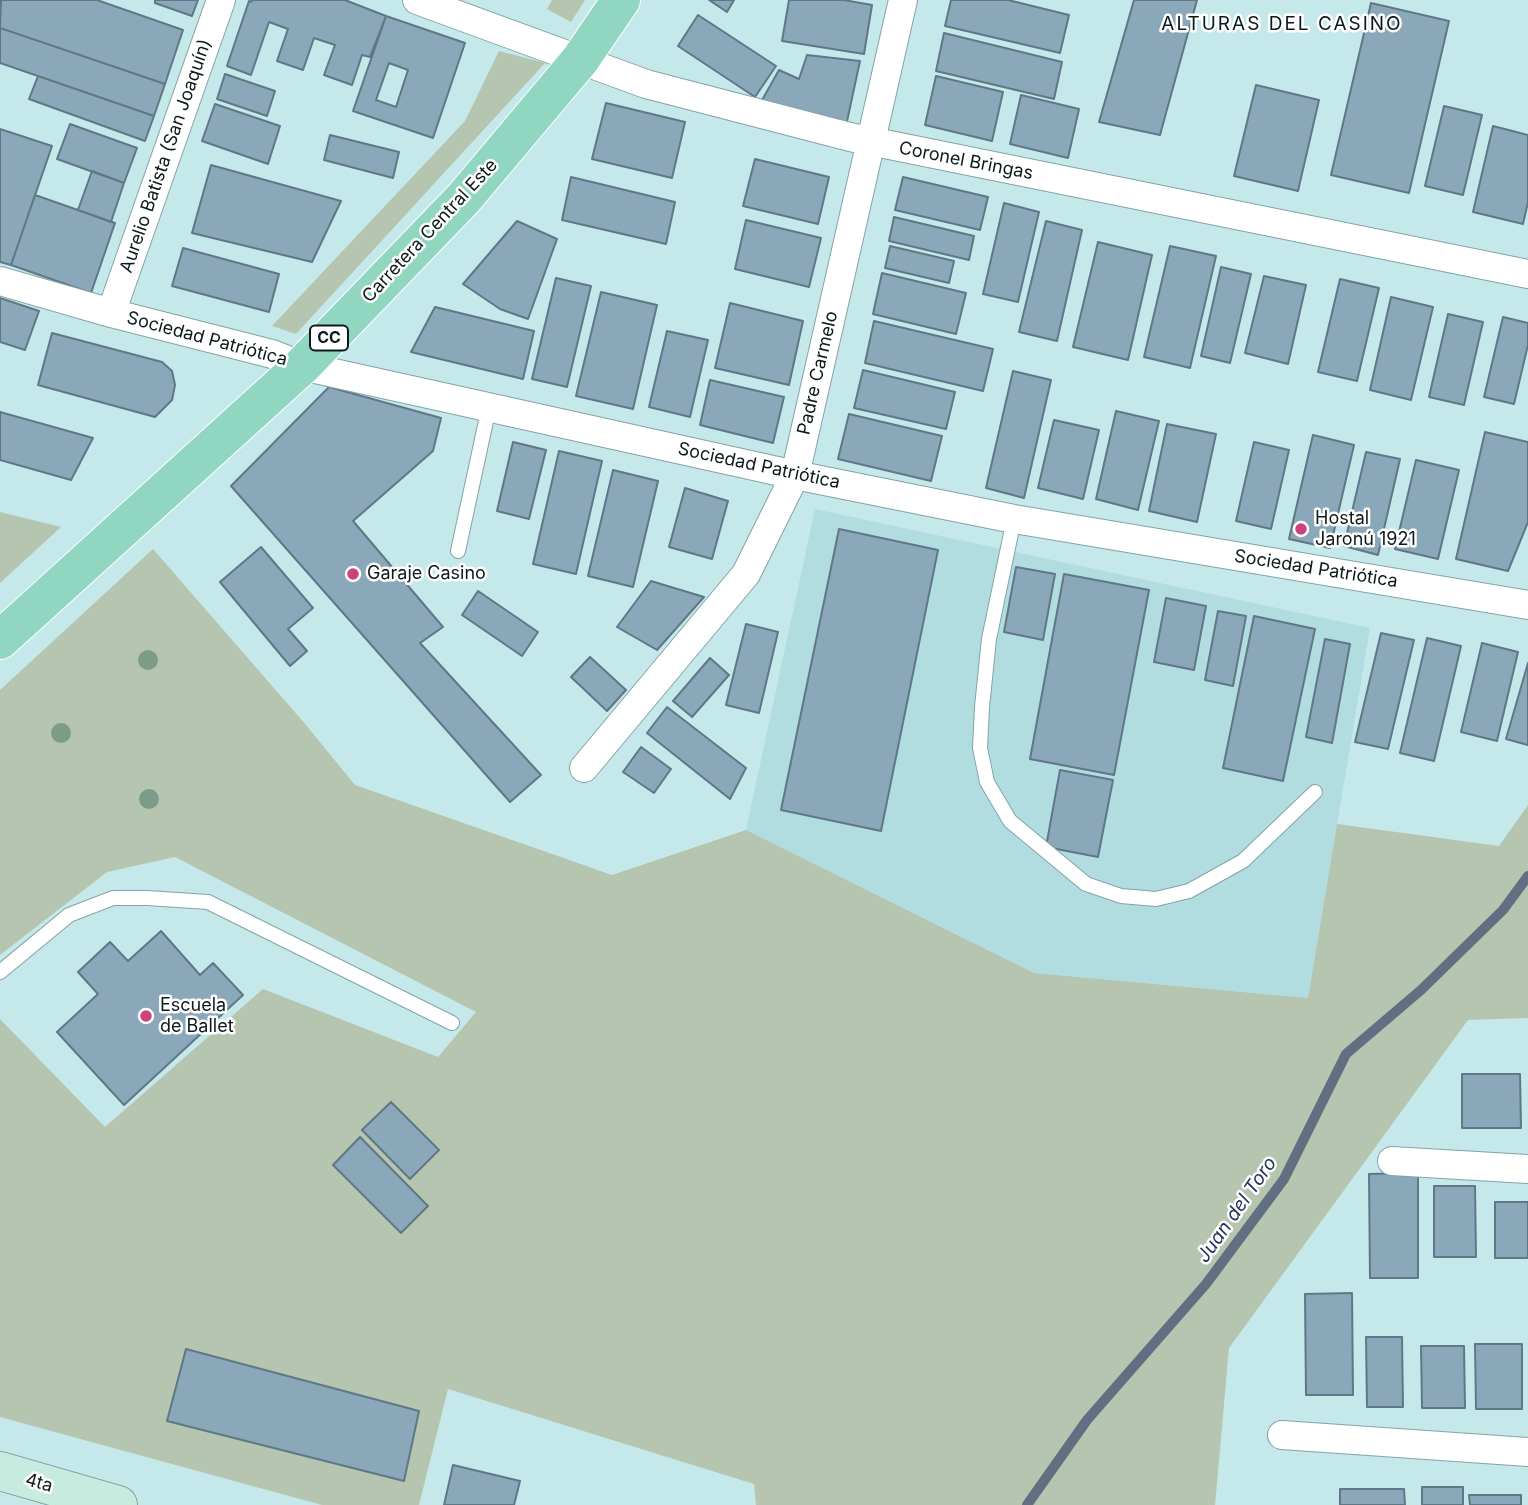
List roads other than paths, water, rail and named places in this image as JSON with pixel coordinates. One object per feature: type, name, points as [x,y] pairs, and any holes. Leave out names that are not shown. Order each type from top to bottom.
[{"type":"main road","name":"Carretera Central Este","points":[[0,640],[302,366],[464,198],[580,60],[621,0]]},
{"type":"main road","name":"4ta","points":[[0,1471],[118,1505]]},
{"type":"street","name":"Aurelio Batista (San Joaquín)","points":[[111,313],[221,0]]},
{"type":"street","name":"Coronel Bringas","points":[[417,0],[646,84],[872,142],[1528,274]]},
{"type":"street","name":"Padre Carmelo","points":[[584,768],[746,574],[794,475],[903,0]]},
{"type":"street","name":"Sociedad Patriótica","points":[[0,281],[111,313],[272,354],[302,366],[794,475],[1014,519],[1528,605]]},
{"type":"street","points":[[1392,1161],[1528,1168]]},
{"type":"street","points":[[1282,1435],[1528,1452]]},
{"type":"lane","points":[[458,551],[489,407]]},
{"type":"lane","points":[[1014,519],[989,639],[980,748],[987,782],[1010,821],[1086,884],[1121,896],[1156,899],[1189,891],[1243,862],[1315,792]]},
{"type":"lane","points":[[0,972],[69,915],[113,898],[208,902],[453,1023]]},
{"type":"waterway","name":"Juan del Toro","points":[[1027,1505],[1087,1420],[1206,1284],[1284,1179],[1346,1054],[1421,990],[1503,910],[1528,876]]},
{"type":"place","name":"Hostal Jaronú 1921","points":[[1301,529]]},
{"type":"place","name":"Garaje Casino","points":[[353,574]]},
{"type":"place","name":"Escuela de Ballet","points":[[146,1016]]},
{"type":"district","name":"ALTURAS DEL CASINO","points":[[1282,24]]}]
